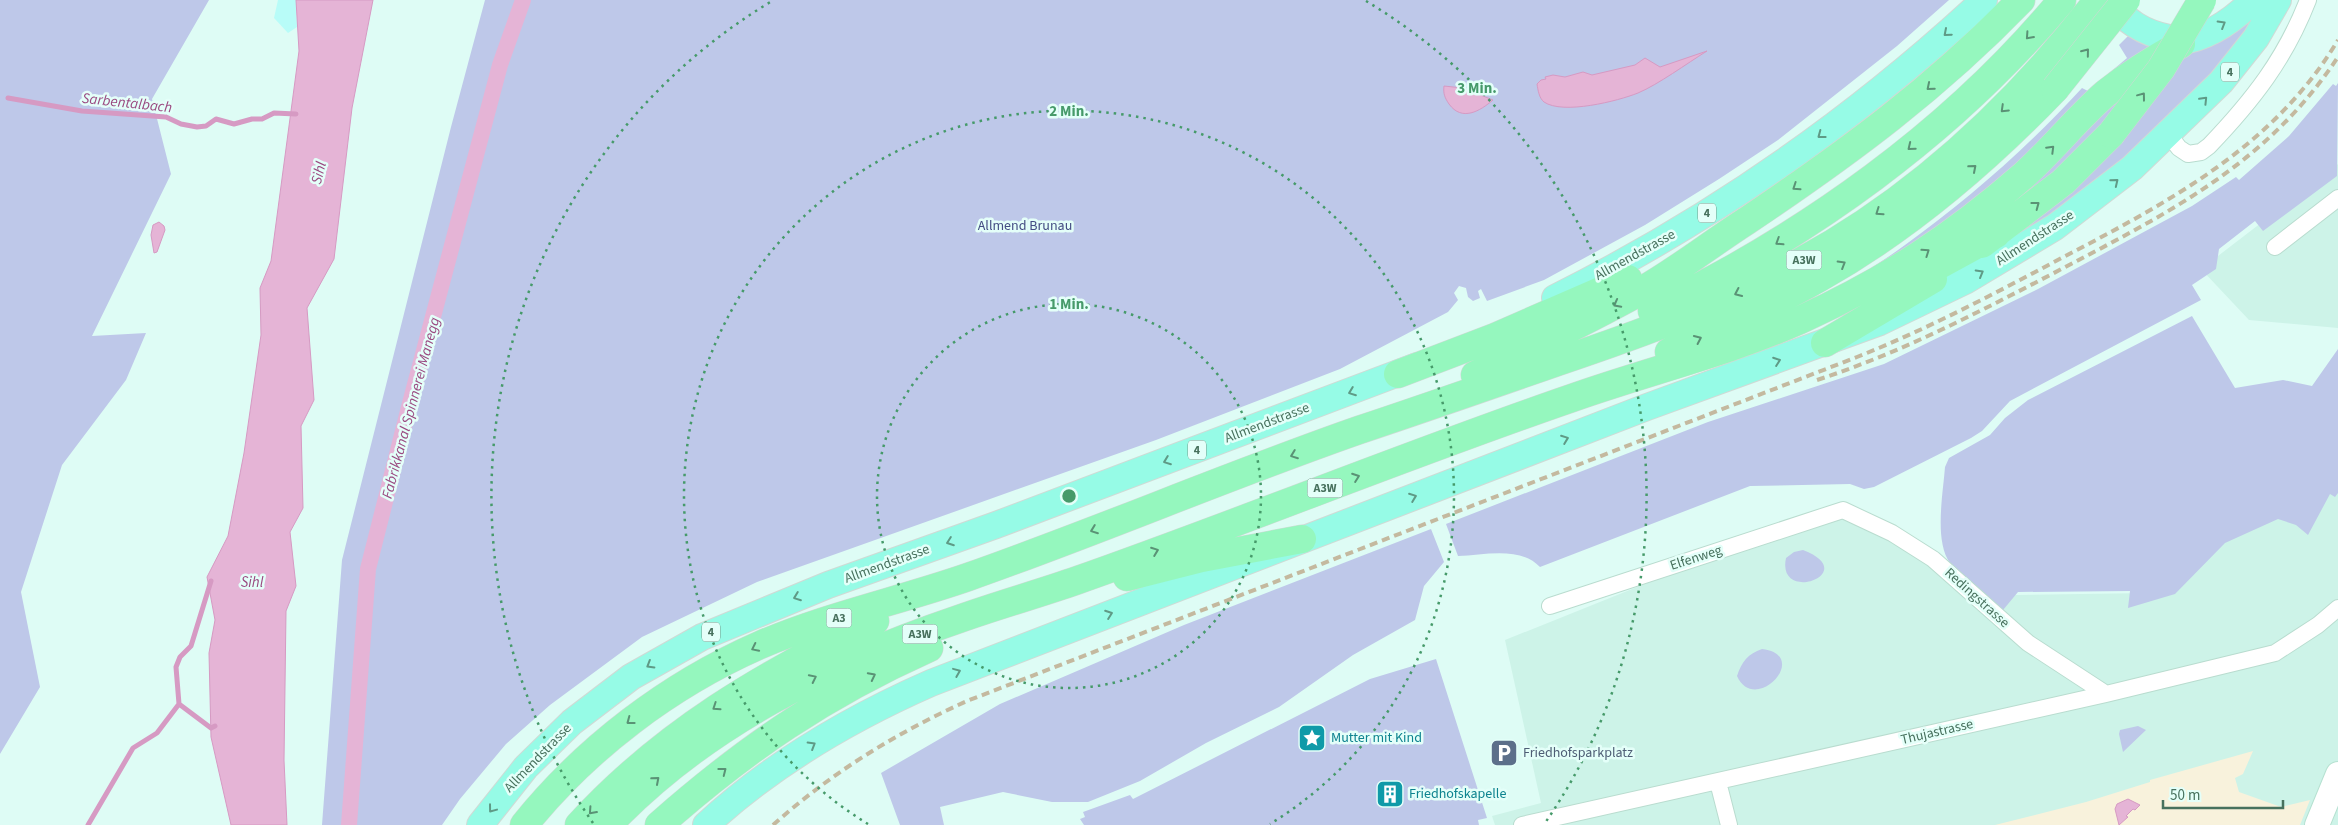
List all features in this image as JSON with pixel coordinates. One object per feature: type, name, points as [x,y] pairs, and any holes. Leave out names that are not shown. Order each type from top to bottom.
[{"type":"highway","points":[[1356,432],[1559,335],[1643,290],[1689,261],[1877,130],[1935,82],[1992,30],[2021,0]]},
{"type":"highway","points":[[1527,372],[1730,271],[1842,200],[1911,147],[1976,90],[2011,56],[2062,0]]},
{"type":"highway","name":"A3W","points":[[608,825],[644,790],[763,691],[818,675],[953,621],[1076,581],[1575,396],[1743,318],[1819,278],[1922,211],[2008,137],[2098,0]]},
{"type":"highway","name":"A3W","points":[[967,577],[1356,432],[1651,330],[1729,297],[1802,261],[1879,213],[2046,81],[2126,0]]},
{"type":"highway","points":[[1824,343],[1944,273],[2063,182],[2111,134],[2162,69],[2202,0]]},
{"type":"highway","points":[[1575,396],[1692,361],[1767,334],[1834,304],[1898,270],[1951,235],[1995,200],[2038,162],[2085,113],[2118,84],[2146,63],[2186,41]]},
{"type":"highway","points":[[1398,374],[1495,337],[1606,289],[1746,221]]},
{"type":"highway","points":[[1455,441],[1600,403],[1717,365],[1815,327],[1882,296],[1996,234]]},
{"type":"highway","points":[[1036,600],[1202,558],[1302,539]]},
{"type":"highway","name":"A3","points":[[524,825],[571,773],[608,739],[641,713],[716,668],[759,645],[789,634],[967,577]]},
{"type":"highway","name":"A3","points":[[579,825],[632,773],[688,726],[763,691],[817,650],[967,577]]},
{"type":"highway","name":"A3W","points":[[659,825],[734,762],[784,726],[844,690],[885,669],[1076,581]]},
{"type":"main road","name":"Allmendstrasse","points":[[480,825],[526,767],[572,722],[631,677],[702,637],[828,585],[996,525],[1398,374],[1584,284],[1702,217],[1810,144],[1917,59],[1984,0]]},
{"type":"main road","points":[[2110,0],[2119,13],[2143,31],[2186,41],[2217,28],[2253,0]]},
{"type":"main road","name":"Allmendstrasse","points":[[706,825],[745,792],[793,756],[907,693],[994,657],[1214,575],[1302,539],[1647,407],[1824,343],[1924,302],[1965,282],[2028,245],[2108,188],[2169,135],[2221,82],[2241,58],[2262,30],[2278,0]]},
{"type":"street","points":[[2169,135],[2179,148],[2188,154],[2201,152],[2209,146],[2253,98],[2274,69],[2295,34],[2308,0]]},
{"type":"street","points":[[2275,247],[2338,198]]},
{"type":"street","name":"Elfenweg","points":[[1550,606],[1842,510]]},
{"type":"street","name":"Redingstrasse","points":[[1842,510],[1892,533],[1933,559],[2028,643],[2106,694]]},
{"type":"street","name":"Thujastrasse","points":[[1522,825],[2106,694],[2276,653],[2318,625],[2338,608]]},
{"type":"street","points":[[2317,825],[2338,774]]},
{"type":"street","points":[[1718,782],[1729,825]]},
{"type":"shaded area","points":[[2338,164],[2338,328],[2249,320],[2201,269]]},
{"type":"shaded area","points":[[2338,468],[2338,825],[1495,825],[1492,816],[1541,803],[1505,640],[1682,569],[1848,517],[1919,558],[1973,606],[2016,595],[2148,593]]},
{"type":"shaded area","points":[[2253,751],[2243,774],[2235,778],[2239,792],[2281,807],[2310,800],[2300,825],[1995,825],[2086,802],[2150,782],[2150,780]]},
{"type":"green space","points":[[0,0],[209,0],[152,99],[171,174],[92,336],[146,333],[126,380],[62,465],[21,592],[40,687],[0,754]]},
{"type":"green space","name":"Allmend Brunau","points":[[485,0],[1949,0],[1897,46],[1778,140],[1645,225],[1544,280],[1487,301],[1481,289],[1478,291],[1480,298],[1473,301],[1468,297],[1466,288],[1459,286],[1454,293],[1458,300],[1448,312],[1340,369],[1156,440],[757,582],[642,637],[550,705],[506,744],[460,799],[442,825],[322,825],[342,560],[451,127]]},
{"type":"green space","points":[[2264,0],[2247,40],[2136,157],[2035,232],[1961,274],[2187,52]]},
{"type":"green space","points":[[2129,35],[2162,43],[1997,188],[1930,239],[1829,295],[1905,245],[1998,171],[2041,131],[2082,88],[2088,91],[2127,58],[2119,45]]},
{"type":"green space","points":[[2338,83],[2337,176],[2263,231],[2255,221],[2219,249],[2216,269],[2192,285],[2201,300],[2010,401],[1982,431],[1971,438],[1874,487],[1864,489],[1850,484],[1750,486],[1540,567],[1532,560],[1512,554],[1458,556],[1446,524],[1708,422],[1884,364],[2038,289],[2192,206],[2236,177],[2239,180],[2289,136],[2333,84],[2336,86]]},
{"type":"green space","points":[[2129,85],[2114,114],[2043,185],[1953,244]]},
{"type":"green space","points":[[2192,316],[2235,388],[2283,380],[2312,386],[2338,349],[2338,493],[2335,497],[2330,494],[2308,535],[2296,525],[2278,519],[2225,543],[2175,594],[2128,608],[2130,591],[2018,592],[2003,610],[1950,563],[1945,554],[1942,543],[1941,503],[1945,467],[1949,458],[1990,435],[2005,418],[2028,400]]},
{"type":"green space","points":[[1431,529],[1444,562],[1424,586],[1415,620],[1353,655],[1279,707],[1206,743],[1140,781],[1088,802],[1052,802],[1003,792],[940,807],[944,825],[900,825],[881,773],[1000,704],[1184,625]]},
{"type":"green space","points":[[1803,550],[1819,559],[1824,568],[1821,575],[1813,580],[1803,582],[1793,580],[1786,572],[1786,558],[1794,552]]},
{"type":"green space","points":[[1762,649],[1776,654],[1782,661],[1781,671],[1775,680],[1766,687],[1756,689],[1745,687],[1737,676],[1743,662],[1753,653]]},
{"type":"green space","points":[[1436,659],[1487,818],[1478,820],[1479,825],[1084,825],[1080,819],[1085,817],[1083,812],[1130,795],[1133,799],[1370,679]]},
{"type":"green space","points":[[2138,726],[2146,730],[2123,752],[2119,734],[2120,730]]},
{"type":"sand","points":[[278,0],[296,0],[297,27],[288,33],[274,18]]},
{"type":"water","name":"Sihl","points":[[296,0],[373,0],[352,108],[334,259],[307,308],[314,400],[301,426],[303,508],[290,532],[296,586],[286,611],[284,760],[287,825],[231,825],[211,737],[209,653],[215,620],[207,577],[228,536],[244,453],[261,335],[260,288],[271,261],[299,51]]},
{"type":"water","points":[[1707,51],[1646,89],[1604,103],[1577,107],[1553,106],[1542,100],[1538,91],[1537,84],[1541,80],[1546,79],[1545,77],[1553,75],[1565,77],[1583,72],[1592,75],[1635,65],[1645,58],[1660,67]]},
{"type":"water","points":[[1444,86],[1463,88],[1493,100],[1477,111],[1465,114],[1460,113],[1446,100]]},
{"type":"water","points":[[159,222],[164,226],[165,230],[157,252],[154,253],[151,235],[153,225]]},
{"type":"water","points":[[2128,799],[2140,805],[2135,810],[2133,809],[2126,816],[2128,817],[2119,825],[2115,809],[2117,804]]},
{"type":"waterway","name":"Fabrikkanal Spinnerei Manegg","points":[[349,825],[368,569],[500,65],[523,0]]},
{"type":"waterway","name":"Sarbentalbach","points":[[8,98],[82,111],[166,117],[181,124],[197,127],[206,126],[216,119],[234,124],[252,119],[262,119],[274,113],[296,114]]},
{"type":"waterway","points":[[179,704],[176,667],[180,657],[191,646],[211,581]]},
{"type":"waterway","points":[[88,825],[133,748],[157,733],[179,704],[211,728],[215,726]]},
{"type":"railway","points":[[773,825],[841,771],[915,727],[967,701],[1857,357],[1907,336],[1981,300],[2135,219],[2213,170],[2282,113],[2312,78],[2338,40]]},
{"type":"railway","points":[[1817,380],[1878,358],[1966,318],[2134,231],[2210,185],[2278,129],[2309,95],[2338,57]]},
{"type":"place","name":"Mutter mit Kind","points":[[1312,738]]},
{"type":"place","name":"Friedhofsparkplatz","points":[[1504,753]]},
{"type":"place","name":"Friedhofskapelle","points":[[1390,794]]}]
